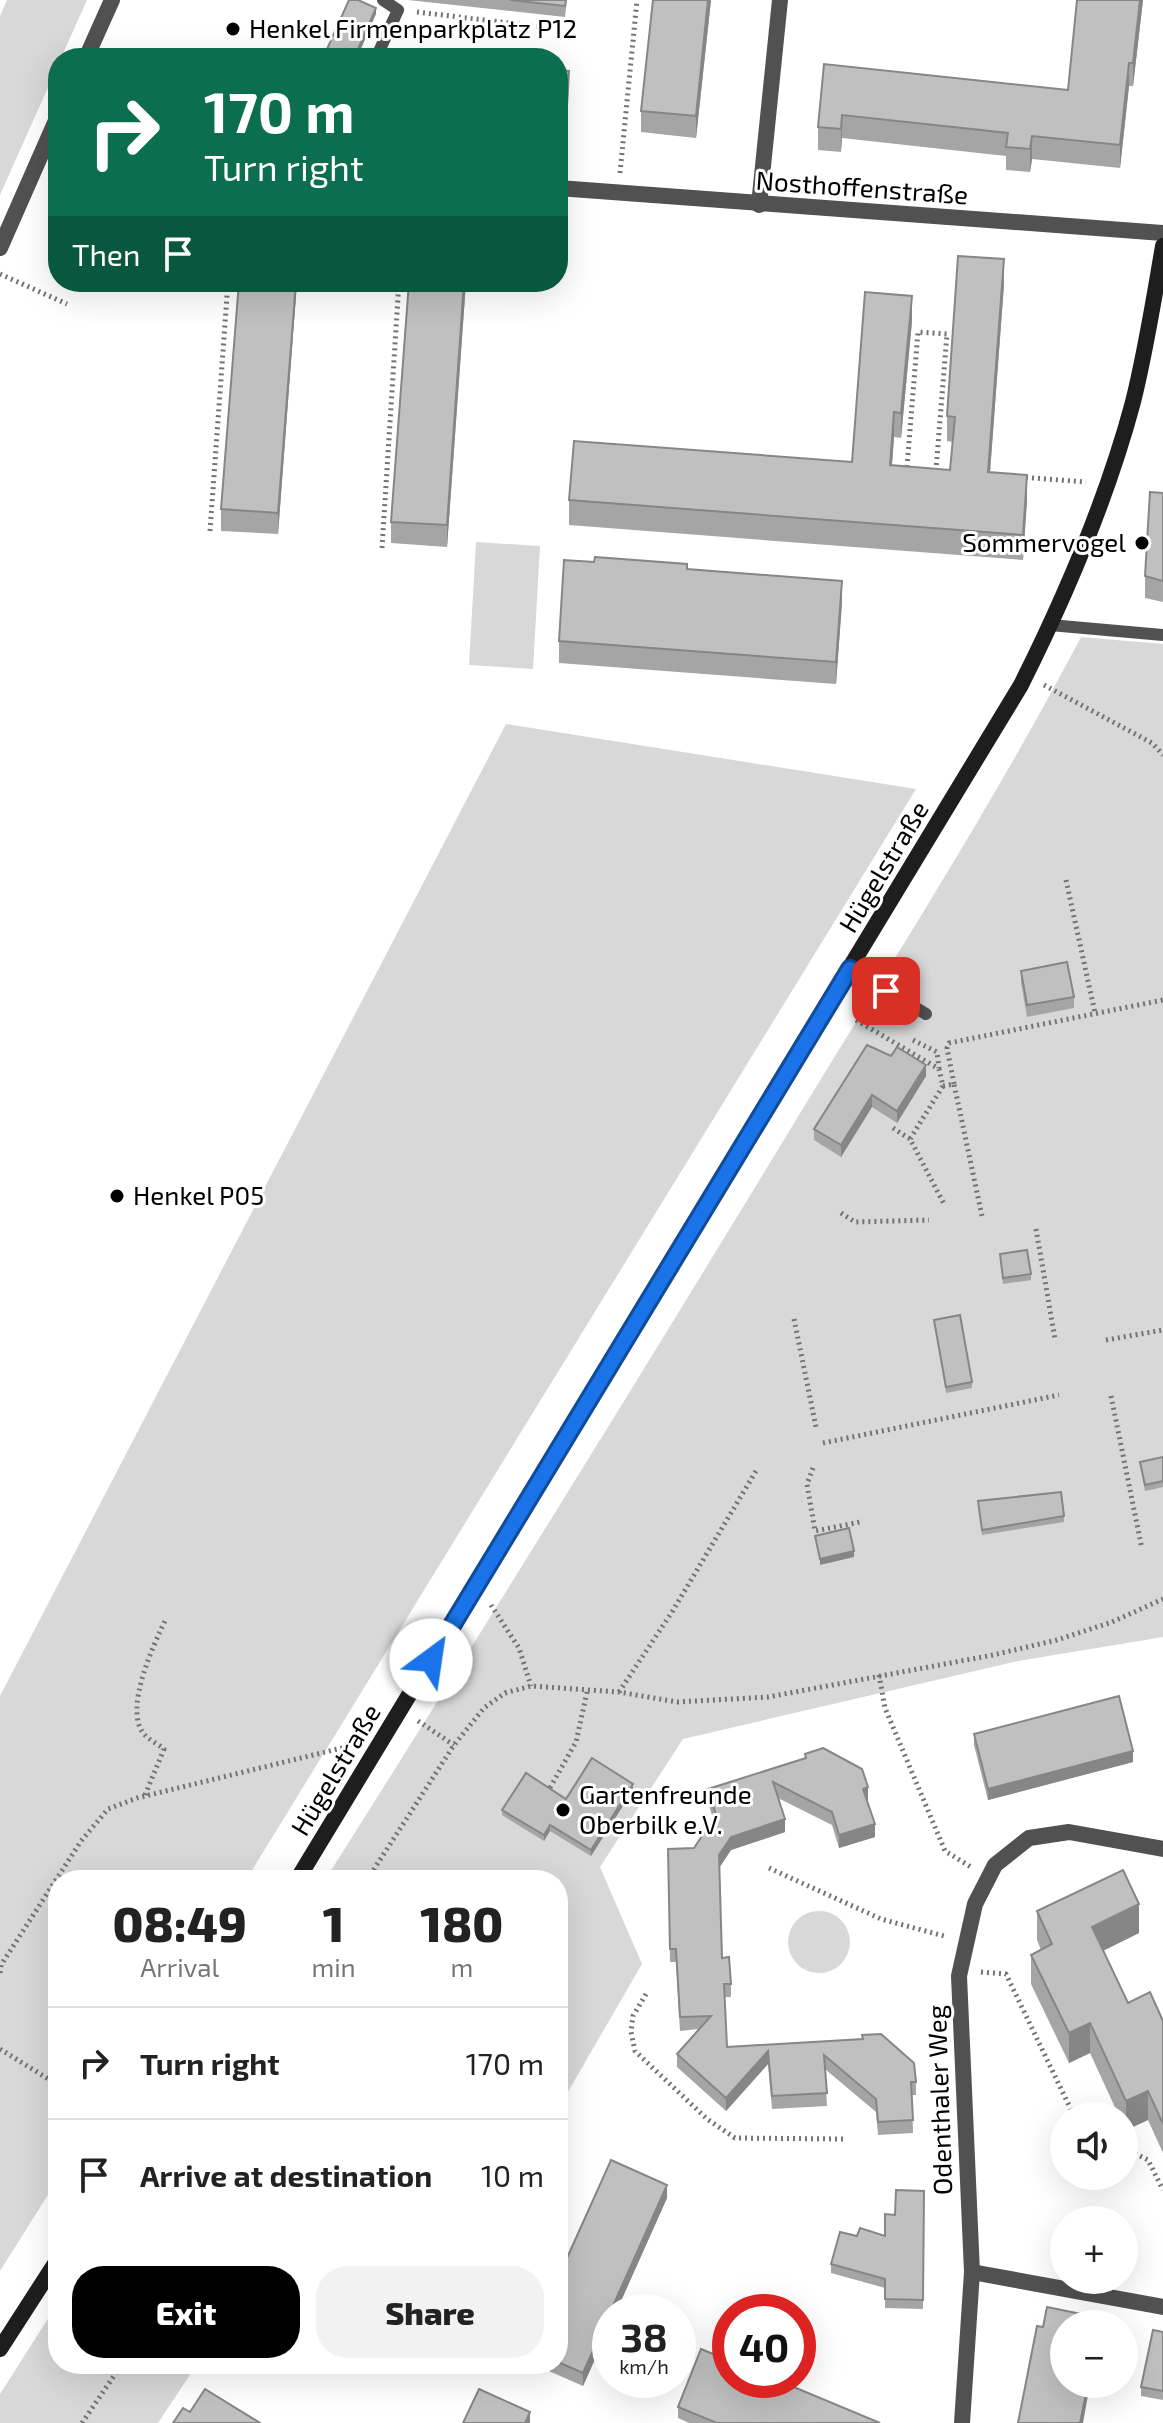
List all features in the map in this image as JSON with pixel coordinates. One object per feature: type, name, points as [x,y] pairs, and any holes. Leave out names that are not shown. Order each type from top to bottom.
[{"type":"street","points":[[90,48],[112,0]]},
{"type":"street","points":[[759,205],[780,0]]},
{"type":"street","points":[[0,248],[48,147]]},
{"type":"street","name":"Nosthoffenstraße","points":[[568,189],[1163,233]]},
{"type":"street","name":"Hügelstraße","points":[[303,1870],[1025,676],[1050,625],[1107,484],[1136,387],[1163,246]]},
{"type":"street","name":"Odenthaler Weg","points":[[962,2423],[972,2272],[960,1969],[965,1940],[987,1877],[1011,1851],[1029,1838],[1069,1832],[1163,1849]]},
{"type":"street","points":[[972,2272],[1163,2307]]},
{"type":"street","points":[[0,2349],[48,2275]]},
{"type":"lane","points":[[381,48],[398,10],[383,0]]},
{"type":"lane","points":[[1050,625],[1163,635]]},
{"type":"lane","points":[[850,969],[926,1014]]},
{"type":"path","points":[[618,194],[637,0]]},
{"type":"path","points":[[398,10],[543,27]]},
{"type":"path","points":[[0,274],[67,304]]},
{"type":"path","points":[[210,531],[227,292]]},
{"type":"path","points":[[382,548],[398,292]]},
{"type":"path","points":[[907,467],[918,332],[947,334],[936,470]]},
{"type":"path","points":[[899,466],[952,471]]},
{"type":"path","points":[[1014,476],[1107,484]]},
{"type":"path","points":[[1025,676],[1152,743],[1163,755]]},
{"type":"path","points":[[1066,880],[1095,1013]]},
{"type":"path","points":[[982,1216],[947,1048],[949,1043],[1163,1000]]},
{"type":"path","points":[[856,1020],[939,1069]]},
{"type":"path","points":[[910,1139],[943,1086],[937,1052],[913,1040]]},
{"type":"path","points":[[894,1057],[901,1046]]},
{"type":"path","points":[[943,1086],[954,1084]]},
{"type":"path","points":[[893,1128],[910,1139],[944,1204]]},
{"type":"path","points":[[841,1213],[855,1222],[929,1220]]},
{"type":"path","points":[[1036,1229],[1055,1339]]},
{"type":"path","points":[[794,1319],[816,1427]]},
{"type":"path","points":[[1106,1340],[1163,1330]]},
{"type":"path","points":[[823,1443],[1059,1395]]},
{"type":"path","points":[[1111,1396],[1142,1549]]},
{"type":"path","points":[[813,1468],[807,1484],[815,1531],[860,1522]]},
{"type":"path","points":[[619,1692],[672,1612],[756,1471]]},
{"type":"path","points":[[476,1585],[519,1648],[531,1686]]},
{"type":"path","points":[[373,1870],[454,1745],[484,1708],[505,1693],[531,1686],[619,1692],[677,1702],[768,1697],[1057,1640],[1112,1622],[1163,1599]]},
{"type":"path","points":[[145,1797],[164,1749],[144,1734],[139,1726],[139,1687],[165,1621]]},
{"type":"path","points":[[879,1675],[885,1708],[945,1851],[987,1877]]},
{"type":"path","points":[[547,1793],[576,1742],[587,1692]]},
{"type":"path","points":[[430,1728],[454,1745]]},
{"type":"path","points":[[62,1870],[81,1841],[108,1809],[145,1797],[382,1741]]},
{"type":"path","points":[[769,1868],[881,1919],[965,1940]]},
{"type":"path","points":[[0,1973],[1,1965],[48,1892]]},
{"type":"path","points":[[960,1969],[1006,1974],[1067,2102]]},
{"type":"path","points":[[646,1994],[633,2016],[631,2032],[635,2051],[707,2119],[735,2138],[844,2139]]},
{"type":"path","points":[[0,2049],[48,2079]]},
{"type":"path","points":[[1138,2155],[1148,2160],[1163,2190]]},
{"type":"path","points":[[82,2423],[115,2374]]},
{"type":"shaded area","points":[[7,0],[87,0],[65,48],[48,48],[48,87],[0,195],[0,16]]},
{"type":"shaded area","points":[[476,542],[540,546],[533,669],[469,665]]},
{"type":"shaded area","points":[[1081,637],[1163,644],[1163,1637],[1018,1661],[683,1739],[600,1867],[642,1964],[568,2092],[568,1870],[331,1870],[564,1499],[908,938]]},
{"type":"shaded area","points":[[506,724],[916,789],[252,1870],[48,1870],[48,2195],[0,2271],[0,1696]]},
{"type":"shaded area","points":[[819,1911],[831,1913],[841,1920],[848,1930],[848,1954],[841,1964],[831,1971],[819,1973],[807,1971],[797,1964],[790,1954],[788,1942],[790,1930],[797,1920],[807,1913]]},
{"type":"shaded area","points":[[48,2319],[48,2374],[190,2374],[158,2423],[0,2423],[0,2394]]},
{"type":"building","points":[[349,0],[358,0],[376,8],[358,48],[327,48]]},
{"type":"building","points":[[510,0],[566,0],[565,6]]},
{"type":"building","points":[[653,0],[708,0],[696,116],[641,111]]},
{"type":"building","points":[[1077,0],[1140,0],[1120,145],[1032,136],[1030,149],[1006,147],[1008,133],[842,115],[841,129],[818,127],[824,64],[1068,90]]},
{"type":"building","points":[[958,256],[1004,259],[988,472],[1027,475],[1023,535],[569,500],[574,441],[852,462],[865,292],[912,296],[901,413],[894,412],[890,465],[950,470],[955,417],[947,416]]},
{"type":"building","points":[[238,292],[295,292],[278,513],[221,509]]},
{"type":"building","points":[[408,292],[463,292],[447,525],[391,522]]},
{"type":"building","points":[[1150,492],[1163,493],[1163,581],[1145,576]]},
{"type":"building","points":[[595,557],[687,564],[687,569],[842,581],[836,662],[559,641],[564,560],[594,562]]},
{"type":"building","points":[[1067,962],[1074,997],[1027,1005],[1021,971]]},
{"type":"building","points":[[867,1045],[891,1056],[897,1047],[926,1065],[897,1111],[872,1095],[841,1145],[814,1129]]},
{"type":"building","points":[[1027,1250],[1031,1274],[1003,1278],[1000,1254]]},
{"type":"building","points":[[960,1315],[972,1382],[946,1387],[934,1320]]},
{"type":"building","points":[[1163,1457],[1163,1481],[1145,1485],[1140,1462]]},
{"type":"building","points":[[1061,1492],[1064,1516],[982,1530],[978,1501]]},
{"type":"building","points":[[849,1528],[854,1551],[820,1559],[815,1536]]},
{"type":"building","points":[[1119,1696],[1133,1751],[988,1789],[974,1734]]},
{"type":"building","points":[[823,1748],[862,1769],[868,1787],[863,1789],[875,1824],[839,1835],[832,1812],[773,1782],[785,1819],[731,1837],[719,1855],[722,1958],[729,1957],[731,1984],[724,1984],[727,2047],[863,2039],[862,2035],[881,2034],[914,2063],[916,2082],[911,2082],[913,2120],[878,2122],[876,2099],[824,2055],[827,2093],[772,2096],[768,2051],[726,2098],[677,2054],[711,2016],[680,2017],[676,1949],[670,1949],[668,1849],[694,1848],[716,1815],[708,1789],[806,1758],[805,1754]]},
{"type":"building","name":"Gartenfreunde Oberbilk e.V.","points":[[592,1758],[633,1784],[591,1850],[550,1825],[544,1835],[502,1810],[526,1773],[566,1799]]},
{"type":"building","points":[[1123,1870],[1139,1904],[1092,1927],[1128,2003],[1150,1992],[1163,2021],[1163,2124],[1148,2091],[1126,2101],[1090,2023],[1069,2033],[1031,1955],[1052,1944],[1037,1911]]},
{"type":"building","points":[[611,2160],[667,2185],[618,2294],[592,2294],[592,2353],[583,2373],[568,2366],[568,2256]]},
{"type":"building","points":[[896,2190],[924,2191],[923,2300],[885,2299],[885,2279],[831,2264],[840,2232],[857,2236],[860,2228],[885,2236],[885,2214],[895,2215]]},
{"type":"building","points":[[1047,2307],[1062,2310],[1050,2310],[1050,2398],[1085,2398],[1080,2423],[1018,2423],[1037,2326],[1043,2327]]},
{"type":"building","points":[[1153,2330],[1163,2332],[1163,2391],[1141,2387]]},
{"type":"building","points":[[701,2349],[712,2354],[712,2398],[816,2396],[880,2423],[717,2423],[678,2407],[682,2398],[696,2398],[696,2362]]},
{"type":"building","points":[[205,2389],[260,2423],[173,2423],[183,2408],[190,2412]]},
{"type":"building","points":[[479,2389],[530,2412],[525,2423],[463,2423]]},
{"type":"place","name":"Henkel Firmenparkplatz P12","points":[[233,29]]},
{"type":"place","name":"Sommervogel","points":[[1142,543]]},
{"type":"place","name":"Henkel P05","points":[[117,1196]]},
{"type":"place","name":"Gartenfreunde Oberbilk e.V.","points":[[563,1810]]},
{"type":"route","points":[[431,1660],[850,969],[886,991]]}]
